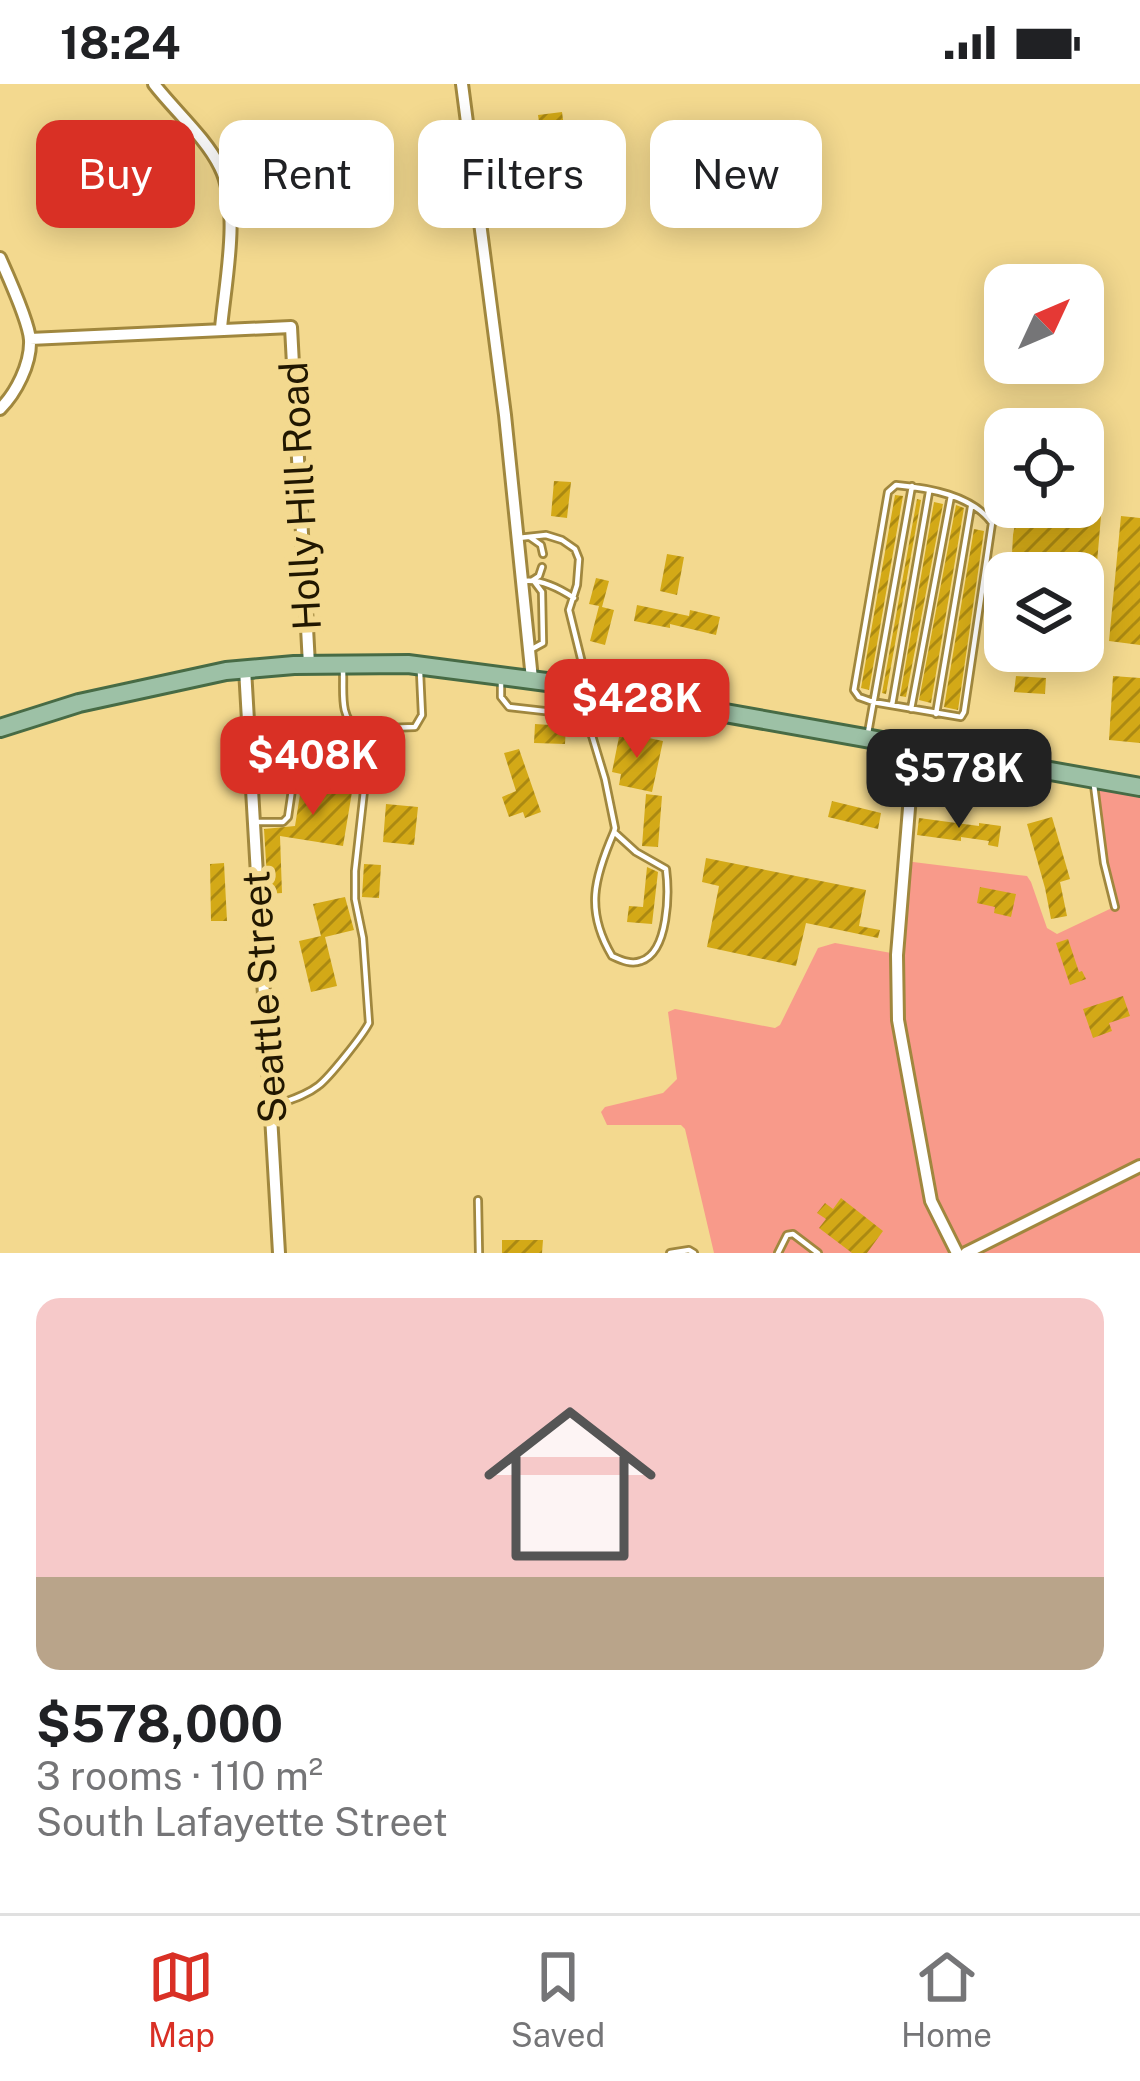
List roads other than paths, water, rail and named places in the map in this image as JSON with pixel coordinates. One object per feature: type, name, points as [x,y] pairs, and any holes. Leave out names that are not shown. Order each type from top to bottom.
[{"type":"main road","points":[[0,728],[80,703],[245,669],[420,665],[580,687],[1140,787]]},
{"type":"street","points":[[154,84],[183,120]]},
{"type":"street","points":[[462,84],[525,538],[532,680]]},
{"type":"street","points":[[195,135],[219,166]]},
{"type":"street","points":[[30,339],[221,328],[229,228]]},
{"type":"street","points":[[0,258],[30,339],[14,396],[0,410]]},
{"type":"street","name":"Holly Hill Road","points":[[221,328],[291,327],[309,665]]},
{"type":"street","name":"Seattle Street","points":[[245,669],[279,1253]]},
{"type":"street","points":[[914,747],[897,955],[898,1019],[931,1201],[957,1253]]},
{"type":"street","points":[[966,1253],[1140,1166]]},
{"type":"lane","points":[[892,486],[930,491],[971,504],[993,527],[964,712],[959,718],[873,702],[859,697],[854,686],[892,486]]},
{"type":"lane","points":[[866,739],[912,486]]},
{"type":"lane","points":[[892,705],[930,491]]},
{"type":"lane","points":[[911,709],[951,496]]},
{"type":"lane","points":[[936,714],[971,504]]},
{"type":"lane","points":[[525,538],[546,535],[562,540],[575,549],[579,559],[569,610],[586,719],[615,828],[593,894],[596,922],[612,956],[638,963],[661,940],[669,889],[666,869],[614,832]]},
{"type":"lane","points":[[525,538],[541,545],[544,554]]},
{"type":"lane","points":[[528,581],[539,576],[542,567]]},
{"type":"lane","points":[[528,581],[547,584],[574,598]]},
{"type":"lane","points":[[343,665],[345,714],[358,729],[419,723],[420,665]]},
{"type":"lane","points":[[501,675],[501,697],[509,707],[562,713],[580,687]]},
{"type":"lane","points":[[271,1107],[320,1085],[369,1023],[355,899],[366,773],[358,729]]},
{"type":"lane","points":[[253,822],[288,818],[294,776],[306,764],[363,754]]},
{"type":"lane","points":[[1093,779],[1114,907]]},
{"type":"lane","points":[[478,1200],[479,1253]]},
{"type":"lane","points":[[778,1253],[787,1235],[794,1234],[818,1253]]},
{"type":"lane","points":[[670,1253],[694,1253]]}]
